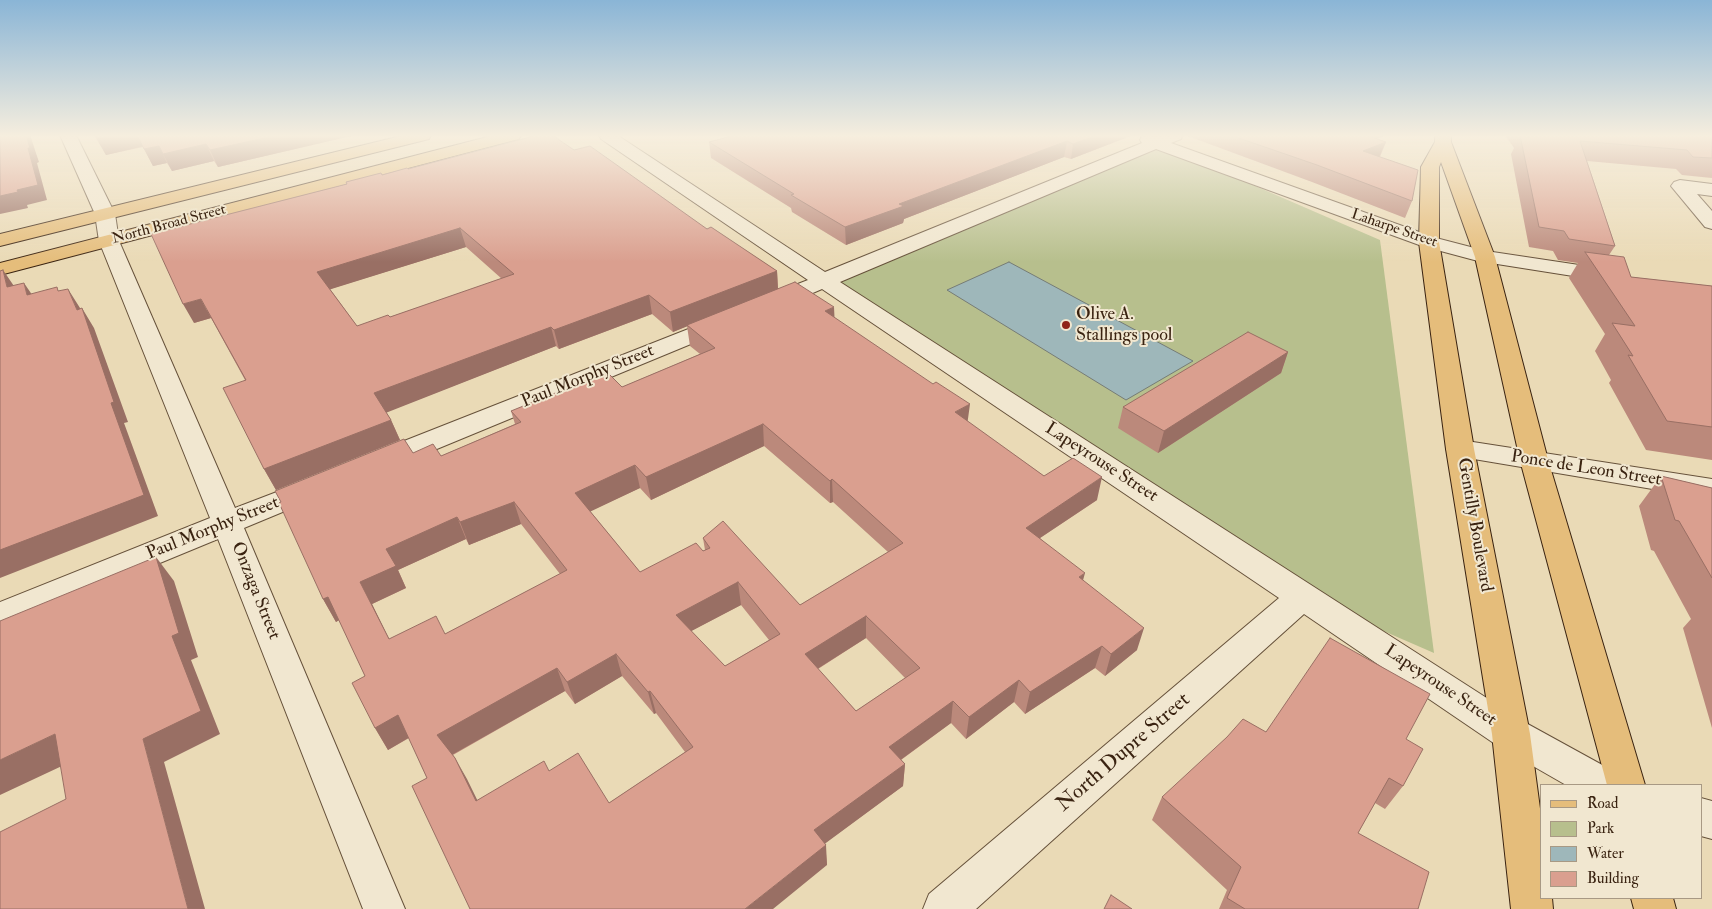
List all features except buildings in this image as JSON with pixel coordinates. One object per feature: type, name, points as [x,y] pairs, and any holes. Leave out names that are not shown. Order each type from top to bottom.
[{"type":"main road","name":"North Broad Street","points":[[0,269],[107,228],[277,177]]},
{"type":"main road","name":"North Broad Street","points":[[0,240],[107,228],[325,177]]},
{"type":"main road","name":"Gentilly Boulevard","points":[[1430,177],[1429,242],[1460,449],[1511,734],[1532,909]]},
{"type":"main road","name":"Gentilly Boulevard","points":[[1457,177],[1485,257],[1534,460],[1626,784]]},
{"type":"street","name":"Onzaga Street","points":[[86,177],[384,909]]},
{"type":"street","name":"Lapeyrouse Street","points":[[671,177],[824,281],[1511,734],[1599,784]]},
{"type":"street","name":"Paul Morphy Street","points":[[0,616],[824,281],[1062,177]]},
{"type":"street","name":"Laharpe Street","points":[[1260,177],[1429,242],[1485,257],[1634,280]]},
{"type":"street","points":[[1712,190],[1680,186],[1712,223]]},
{"type":"street","name":"Ponce de Leon Street","points":[[1460,449],[1712,489]]},
{"type":"street","name":"North Dupre Street","points":[[944,909],[1304,596]]},
{"type":"green space","points":[[1073,177],[1235,177],[1380,240],[1434,653],[1303,596],[824,281]]},
{"type":"water","name":"Olive A. Stallings pool","points":[[1009,262],[1193,361],[1126,400],[947,290]]},
{"type":"place","name":"Olive A. Stallings pool","points":[[1066,325]]}]
